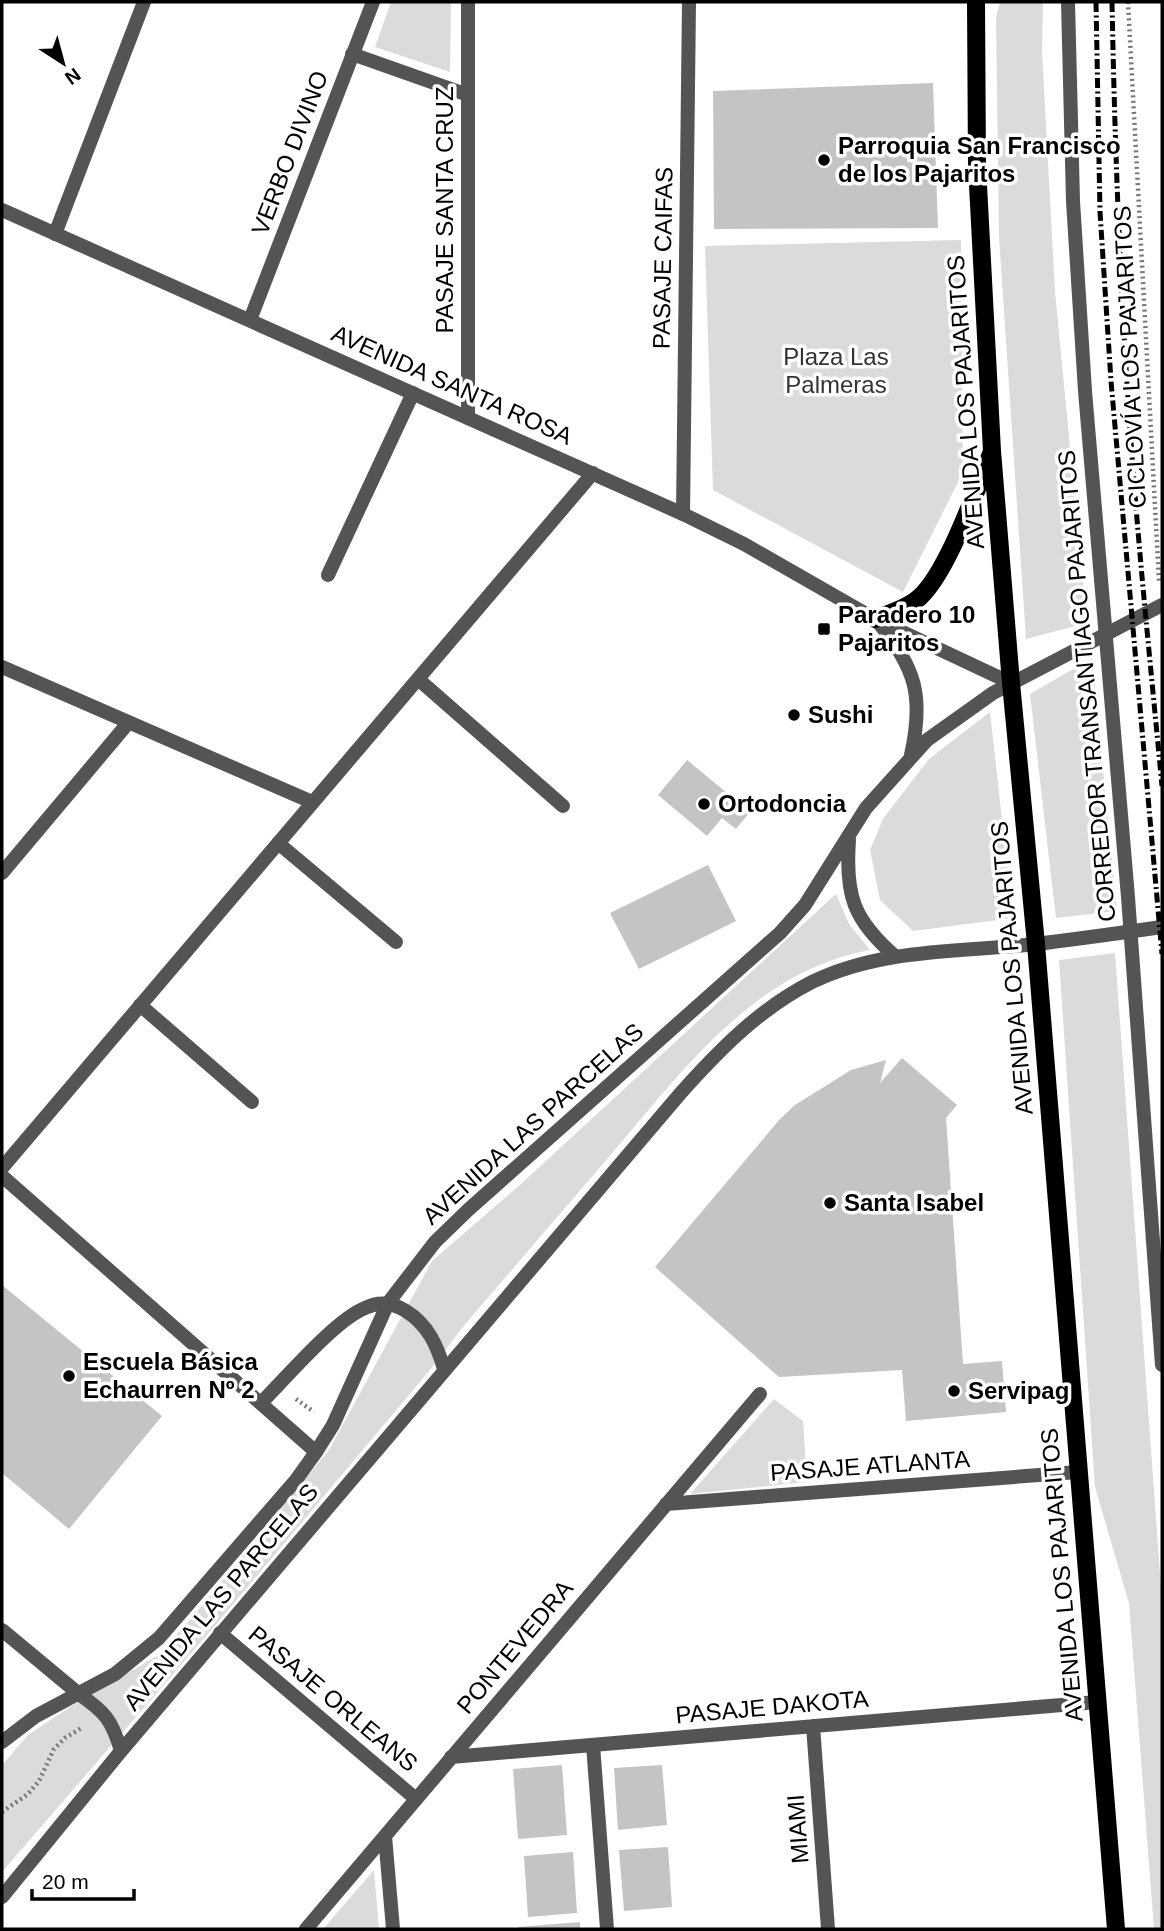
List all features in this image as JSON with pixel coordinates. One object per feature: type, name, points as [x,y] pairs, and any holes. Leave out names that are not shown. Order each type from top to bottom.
[{"type":"main road","name":"AVENIDA LOS PAJARITOS","points":[[976,2],[977,166],[992,451],[1036,944],[1116,1929]]},
{"type":"main road","points":[[875,619],[908,605],[928,588],[950,550],[992,451]]},
{"type":"street","points":[[55,234],[144,2]]},
{"type":"street","name":"VERBO DIVINO","points":[[250,320],[373,2]]},
{"type":"street","name":"PASAJE SANTA CRUZ","points":[[468,2],[468,418]]},
{"type":"street","name":"PASAJE CAIFAS","points":[[683,514],[689,2]]},
{"type":"street","points":[[975,29],[982,2]]},
{"type":"street","name":"CORREDOR TRANSANTIAGO PAJARITOS","points":[[1068,2],[1073,201],[1084,391],[1131,932],[1162,1365]]},
{"type":"street","points":[[352,54],[468,95]]},
{"type":"street","name":"AVENIDA SANTA ROSA","points":[[2,210],[683,514],[744,544],[875,619],[1011,683]]},
{"type":"street","points":[[328,575],[414,393]]},
{"type":"street","points":[[2,1168],[593,473]]},
{"type":"street","name":"AVENIDA LAS PARCELAS","points":[[2,1742],[36,1716],[114,1674],[159,1638],[296,1480],[333,1425],[388,1303],[428,1252],[468,1210],[780,933],[805,905],[866,808],[911,755],[943,727],[1011,683],[1161,606]]},
{"type":"street","name":"AVENIDA SANTA ROSA","points":[[875,619],[902,654],[914,682],[918,716],[911,755]]},
{"type":"street","points":[[2,667],[312,802]]},
{"type":"street","points":[[418,678],[563,806]]},
{"type":"street","points":[[2,873],[129,722]]},
{"type":"street","points":[[850,835],[847,873],[850,892],[871,934],[896,957]]},
{"type":"street","points":[[278,843],[397,942]]},
{"type":"street","name":"AVENIDA LAS PARCELAS","points":[[2,1897],[121,1751],[444,1369],[679,1095],[732,1039],[783,999],[813,982],[844,970],[929,951],[1036,944],[1162,927]]},
{"type":"street","points":[[140,1005],[252,1102]]},
{"type":"street","points":[[2,1177],[316,1451]]},
{"type":"street","points":[[261,1404],[345,1319],[363,1308],[388,1303],[411,1314],[424,1325],[433,1338],[444,1369]]},
{"type":"street","name":"PONTEVEDRA","points":[[306,1929],[760,1394]]},
{"type":"street","name":"PASAJE ATLANTA","points":[[666,1504],[1078,1472]]},
{"type":"street","points":[[2,1630],[102,1710],[114,1728],[121,1751]]},
{"type":"street","name":"PASAJE ORLEANS","points":[[220,1633],[416,1799]]},
{"type":"street","name":"PASAJE DAKOTA","points":[[452,1757],[1097,1702]]},
{"type":"street","name":"MIAMI","points":[[813,1726],[828,1929]]},
{"type":"street","points":[[593,1745],[607,1929]]},
{"type":"street","points":[[385,1836],[393,1929]]},
{"type":"path","name":"CICLOVÍA LOS PAJARITOS","points":[[1128,2],[1161,606]]},
{"type":"path","points":[[2,1812],[28,1794],[39,1782],[54,1749],[102,1710]]},
{"type":"green space","points":[[391,2],[451,2],[450,72],[375,47]]},
{"type":"green space","points":[[1000,2],[1043,2],[1042,51],[1055,292],[1087,623],[1026,639],[999,237],[996,17]]},
{"type":"green space","name":"Plaza Las Palmeras","points":[[961,240],[963,472],[903,592],[713,490],[705,246]]},
{"type":"green space","points":[[1092,658],[1117,911],[1056,918],[1030,694]]},
{"type":"green space","points":[[990,712],[1013,918],[913,931],[880,900],[870,850],[883,819],[929,759]]},
{"type":"green space","points":[[836,894],[849,924],[870,950],[828,962],[790,980],[755,1003],[722,1030],[692,1061],[462,1328],[435,1364],[218,1622],[2,1872],[2,1765],[28,1735],[155,1657],[191,1619],[329,1450],[432,1261],[522,1183]]},
{"type":"green space","points":[[1115,953],[1162,1601],[1162,1929],[1154,1929],[1129,1603],[1095,1487],[1059,960]]},
{"type":"green space","points":[[774,1399],[803,1421],[807,1482],[690,1494]]},
{"type":"green space","points":[[374,1870],[379,1929],[323,1929]]},
{"type":"building","name":"Parroquia San Francisco de los Pajaritos","points":[[933,83],[938,228],[714,229],[713,91]]},
{"type":"building","name":"Ortodoncia","points":[[687,760],[750,812],[736,829],[722,818],[707,836],[658,795]]},
{"type":"building","points":[[708,865],[736,921],[639,969],[610,913]]},
{"type":"building","name":"Santa Isabel","points":[[902,1058],[957,1105],[946,1118],[963,1364],[1002,1361],[1006,1412],[906,1421],[902,1370],[779,1377],[655,1267],[780,1119],[795,1105],[851,1070],[886,1060],[880,1083]]},
{"type":"building","points":[[2,1285],[162,1416],[69,1529],[2,1473]]},
{"type":"building","points":[[562,1765],[567,1835],[518,1839],[513,1769]]},
{"type":"building","points":[[662,1765],[667,1825],[618,1830],[614,1768]]},
{"type":"building","points":[[668,1847],[672,1907],[624,1911],[619,1850]]},
{"type":"building","points":[[573,1852],[577,1913],[528,1917],[524,1856]]},
{"type":"building","points":[[580,1922],[580,1929],[518,1929],[518,1927]]},
{"type":"railway","points":[[1096,2],[1100,212],[1111,381],[1162,954]]},
{"type":"railway","points":[[1112,2],[1119,236],[1129,411],[1162,786]]},
{"type":"place","name":"Parroquia San Francisco de los Pajaritos","points":[[824,160]]},
{"type":"place","name":"Paradero 10 Pajaritos","points":[[824,629]]},
{"type":"place","name":"Sushi","points":[[794,715]]},
{"type":"place","name":"Ortodoncia","points":[[704,804]]},
{"type":"place","name":"Santa Isabel","points":[[830,1203]]},
{"type":"place","name":"Escuela Básica Echaurren Nº 2","points":[[69,1376]]},
{"type":"place","name":"Servipag","points":[[954,1391]]}]
